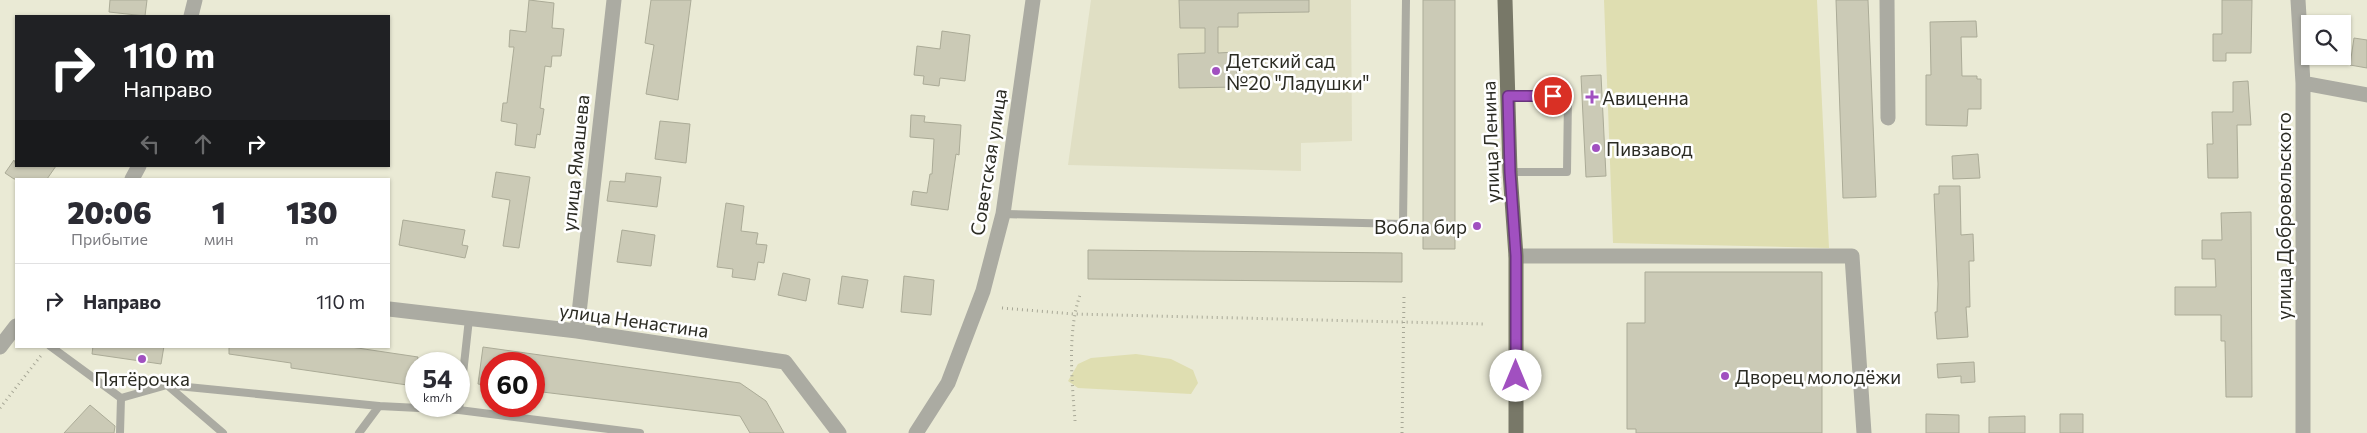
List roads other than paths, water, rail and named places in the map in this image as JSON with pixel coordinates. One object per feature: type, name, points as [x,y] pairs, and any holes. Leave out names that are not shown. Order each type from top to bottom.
[{"type":"main road","name":"улица Ленина","points":[[1505,0],[1510,172],[1516,256],[1516,433]]},
{"type":"street","points":[[191,15],[194,0]]},
{"type":"street","name":"улица Ямашева","points":[[577,331],[614,0]]},
{"type":"street","name":"Советская улица","points":[[916,433],[948,383],[983,291],[1004,214],[1033,0]]},
{"type":"street","points":[[1887,0],[1888,118]]},
{"type":"street","name":"улица Добровольского","points":[[2298,0],[2303,83],[2304,433]]},
{"type":"street","points":[[2303,83],[2367,95]]},
{"type":"street","points":[[1516,256],[1852,256],[1864,433]]},
{"type":"street","name":"улица Ненастина","points":[[390,310],[577,331],[785,362],[839,433]]},
{"type":"street","points":[[0,347],[15,327]]},
{"type":"lane","points":[[1004,214],[1404,224],[1406,0]]},
{"type":"lane","points":[[1508,96],[1568,96],[1568,172],[1510,172]]},
{"type":"lane","points":[[465,352],[469,319]]},
{"type":"lane","points":[[52,348],[122,398]]},
{"type":"lane","points":[[122,398],[168,385],[405,407]]},
{"type":"lane","points":[[168,385],[223,433]]},
{"type":"lane","points":[[120,433],[122,398]]},
{"type":"lane","points":[[359,433],[379,406]]},
{"type":"lane","points":[[470,411],[640,433]]},
{"type":"place","name":"Детский сад №20 \"Ладушки\"","points":[[1216,71]]},
{"type":"place","name":"Авиценна","points":[[1592,97]]},
{"type":"place","name":"Пивзавод","points":[[1596,148]]},
{"type":"place","name":"Вобла бир","points":[[1477,226]]},
{"type":"place","name":"Пятёрочка","points":[[142,359]]},
{"type":"place","name":"Дворец молодёжи","points":[[1725,376]]}]
